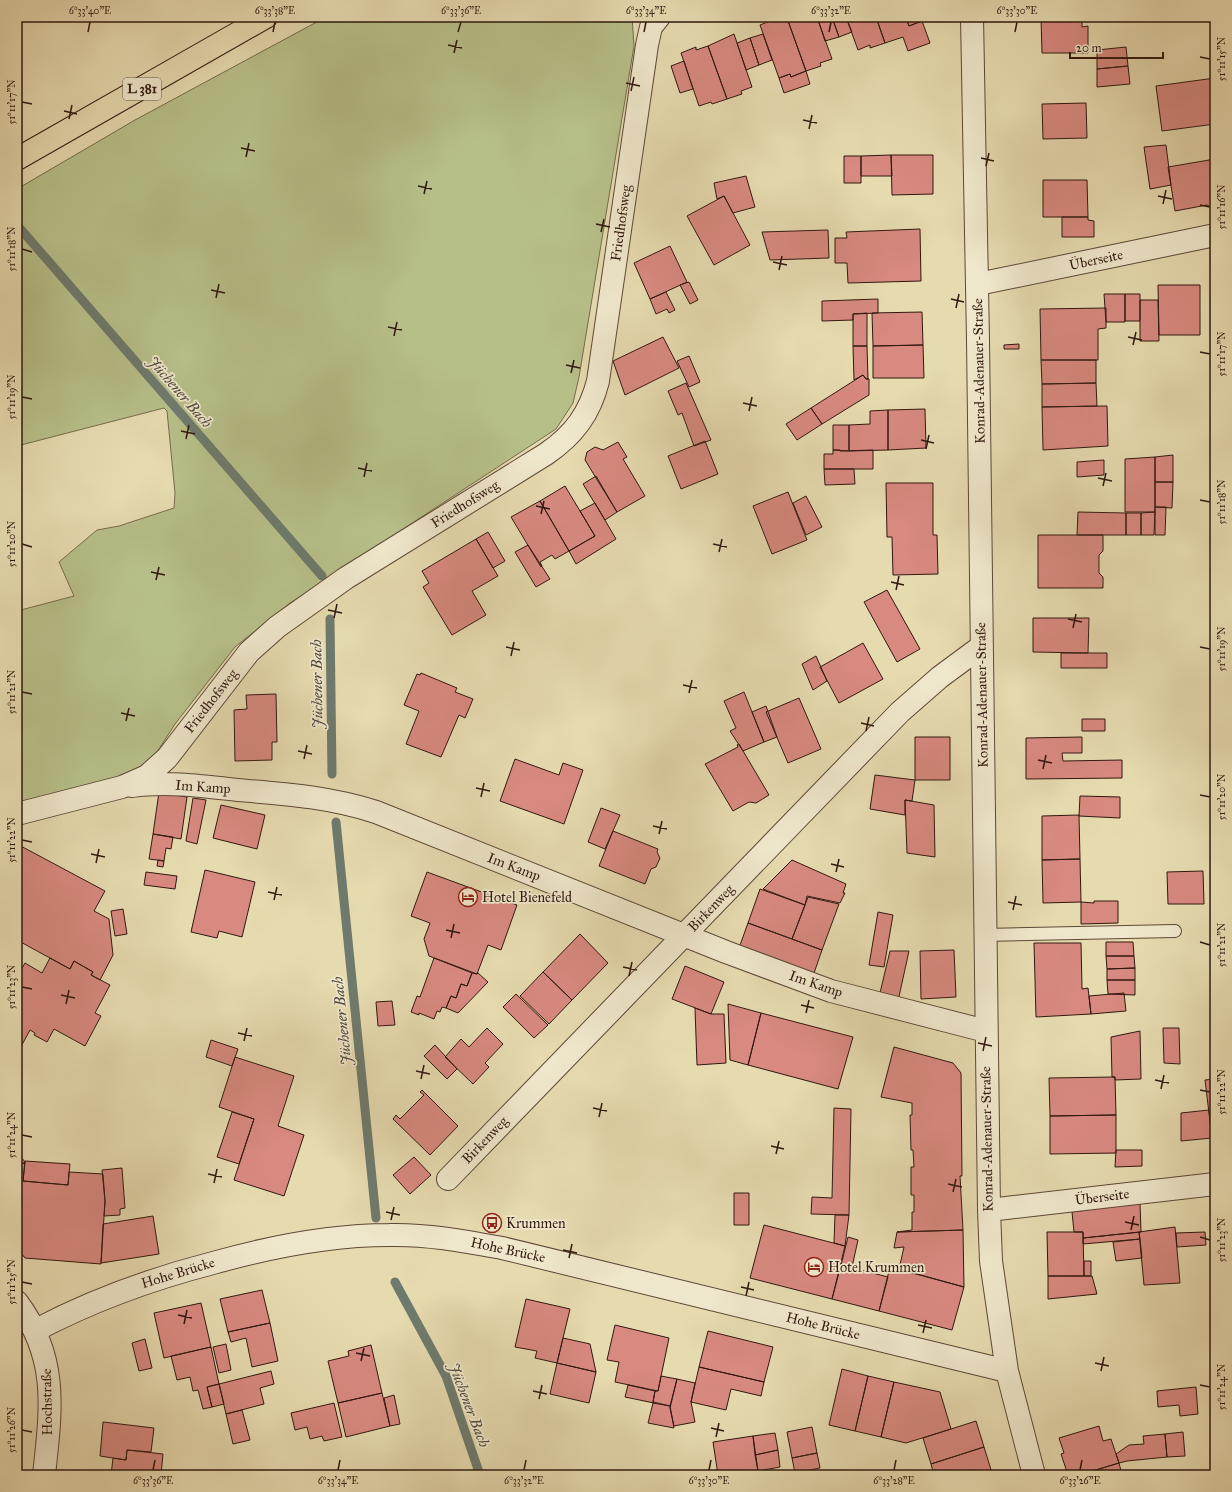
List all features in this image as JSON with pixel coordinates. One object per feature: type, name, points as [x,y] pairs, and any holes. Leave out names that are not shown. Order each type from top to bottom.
[{"type":"main road","name":"L 381","points":[[17,159],[266,17]]},
{"type":"street","name":"Friedhofsweg","points":[[17,814],[122,787],[147,776],[167,758],[249,652],[276,627],[346,578],[556,446],[576,428],[590,407],[598,381],[648,40],[651,27],[660,17]]},
{"type":"street","name":"Konrad-Adenauer-Straße","points":[[972,17],[978,284],[988,1210],[991,1261],[1007,1371],[1034,1475]]},
{"type":"street","name":"Überseite","points":[[978,284],[1215,236]]},
{"type":"street","name":"Birkenweg","points":[[448,1179],[686,935],[900,712],[920,694],[982,646]]},
{"type":"street","name":"Im Kamp","points":[[122,787],[158,784],[205,786],[316,797],[348,803],[376,812],[726,952],[831,991],[986,1031]]},
{"type":"street","name":"Überseite","points":[[988,1210],[1215,1184]]},
{"type":"street","name":"Hohe Brücke","points":[[36,1330],[73,1310],[110,1295],[182,1270],[229,1258],[274,1248],[335,1238],[413,1235],[446,1238],[502,1248],[1007,1371]]},
{"type":"street","name":"Hochstraße","points":[[17,1302],[36,1330],[45,1355],[49,1384],[48,1433],[44,1475]]},
{"type":"lane","points":[[984,935],[1175,932]]},
{"type":"green space","points":[[326,17],[632,17],[634,46],[579,377],[573,403],[556,429],[290,603],[235,647],[175,724],[150,763],[110,781],[17,807],[17,611],[74,596],[59,562],[97,530],[119,526],[174,508],[175,493],[167,411],[164,408],[17,446],[17,189],[135,120]]},
{"type":"building","points":[[817,17],[832,59],[820,63],[821,66],[806,71],[787,18]]},
{"type":"building","points":[[817,17],[832,17],[839,37],[825,41]]},
{"type":"building","points":[[832,17],[846,17],[852,32],[839,37]]},
{"type":"building","points":[[846,17],[876,17],[885,43],[870,48],[870,45],[858,50]]},
{"type":"building","points":[[876,17],[906,17],[909,26],[922,21],[930,43],[908,51],[903,37],[885,43]]},
{"type":"building","points":[[906,17],[921,17],[922,21],[909,26]]},
{"type":"building","points":[[1041,17],[1082,17],[1082,27],[1088,26],[1088,53],[1042,53]]},
{"type":"building","points":[[787,18],[806,71],[791,77],[790,74],[779,78],[760,25],[775,19],[775,22]]},
{"type":"building","points":[[734,34],[752,87],[741,91],[742,94],[727,99],[708,46]]},
{"type":"building","points":[[763,34],[772,60],[759,65],[750,38]]},
{"type":"building","points":[[750,38],[759,65],[746,70],[737,43]]},
{"type":"building","points":[[708,46],[727,99],[712,104],[711,102],[699,106],[681,53],[696,47],[696,50]]},
{"type":"building","points":[[1126,47],[1128,66],[1097,69],[1097,50]]},
{"type":"building","points":[[684,61],[693,89],[680,93],[671,66]]},
{"type":"building","points":[[1128,66],[1130,84],[1097,87],[1097,69]]},
{"type":"building","points":[[806,71],[810,84],[784,93],[779,78],[790,74],[791,77]]},
{"type":"building","points":[[1215,78],[1215,124],[1162,131],[1156,86]]},
{"type":"building","points":[[1086,103],[1087,138],[1043,139],[1042,104]]},
{"type":"building","points":[[1166,145],[1171,185],[1150,189],[1144,147]]},
{"type":"building","points":[[891,155],[892,176],[861,176],[861,156]]},
{"type":"building","points":[[891,155],[933,155],[933,194],[892,195]]},
{"type":"building","points":[[844,156],[861,156],[861,183],[844,183]]},
{"type":"building","points":[[1215,159],[1215,210],[1207,205],[1175,211],[1168,167]]},
{"type":"building","points":[[746,176],[755,207],[733,213],[724,196],[717,199],[714,183]]},
{"type":"building","points":[[1043,180],[1087,180],[1088,217],[1043,217]]},
{"type":"building","points":[[724,196],[750,245],[714,265],[687,216]]},
{"type":"building","points":[[1062,217],[1088,217],[1088,220],[1094,221],[1094,237],[1062,237]]},
{"type":"building","points":[[920,229],[921,281],[848,283],[847,263],[835,263],[835,238],[847,238],[846,232]]},
{"type":"building","points":[[828,230],[829,258],[770,260],[762,232]]},
{"type":"building","points":[[670,246],[687,282],[650,299],[634,263]]},
{"type":"building","points":[[689,282],[698,300],[690,304],[680,285]]},
{"type":"building","points":[[1158,285],[1200,285],[1200,335],[1159,335]]},
{"type":"building","points":[[666,292],[675,310],[669,313],[667,309],[656,314],[650,299]]},
{"type":"building","points":[[1104,294],[1125,294],[1125,322],[1106,322]]},
{"type":"building","points":[[1125,294],[1140,294],[1140,321],[1125,321]]},
{"type":"building","points":[[878,299],[878,313],[853,314],[853,320],[822,321],[822,301]]},
{"type":"building","points":[[1140,300],[1158,300],[1159,341],[1140,341]]},
{"type":"building","points":[[1106,308],[1106,328],[1098,329],[1098,360],[1041,360],[1040,309]]},
{"type":"building","points":[[922,312],[923,345],[873,346],[872,313]]},
{"type":"building","points":[[867,313],[867,346],[853,346],[853,314]]},
{"type":"building","points":[[663,337],[679,368],[625,395],[613,361]]},
{"type":"building","points":[[1019,344],[1019,349],[1004,349],[1004,345]]},
{"type":"building","points":[[923,345],[924,378],[873,378],[873,346]]},
{"type":"building","points":[[853,346],[867,346],[868,379],[866,379],[863,375],[854,380]]},
{"type":"building","points":[[689,356],[700,382],[689,387],[677,361]]},
{"type":"building","points":[[1041,360],[1096,360],[1096,383],[1042,384]]},
{"type":"building","points":[[863,375],[866,379],[869,379],[869,395],[822,424],[811,408]]},
{"type":"building","points":[[686,383],[711,440],[694,446],[682,413],[678,415],[668,391]]},
{"type":"building","points":[[1096,383],[1097,406],[1042,407],[1042,384]]},
{"type":"building","points":[[1107,406],[1108,446],[1043,450],[1042,407]]},
{"type":"building","points":[[811,408],[822,424],[797,440],[786,424]]},
{"type":"building","points":[[925,409],[926,448],[888,450],[888,410]]},
{"type":"building","points":[[888,410],[888,450],[849,451],[849,425],[870,424],[870,411]]},
{"type":"building","points":[[833,425],[849,425],[849,451],[833,450]]},
{"type":"building","points":[[705,441],[718,474],[681,489],[668,456]]},
{"type":"building","points":[[618,442],[627,457],[623,459],[645,496],[617,512],[585,460],[587,452],[595,447],[603,450]]},
{"type":"building","points":[[833,450],[873,450],[873,469],[824,469],[824,454],[833,454]]},
{"type":"building","points":[[1173,455],[1173,482],[1155,482],[1155,457]]},
{"type":"building","points":[[1155,457],[1155,512],[1125,512],[1125,459]]},
{"type":"building","points":[[1104,460],[1104,475],[1077,477],[1077,462]]},
{"type":"building","points":[[824,469],[854,469],[855,484],[825,485]]},
{"type":"building","points":[[596,476],[617,512],[605,520],[583,484]]},
{"type":"building","points":[[1155,482],[1173,482],[1172,508],[1155,507]]},
{"type":"building","points":[[886,483],[933,483],[933,535],[937,535],[938,574],[893,575],[892,537],[887,537]]},
{"type":"building","points":[[565,486],[595,536],[569,551],[540,501]]},
{"type":"building","points":[[788,492],[807,540],[772,554],[753,506]]},
{"type":"building","points":[[806,496],[822,527],[806,535],[793,503]]},
{"type":"building","points":[[540,501],[569,551],[555,559],[552,555],[540,562],[541,567],[511,517]]},
{"type":"building","points":[[595,503],[616,539],[576,564],[569,551],[595,536],[580,511]]},
{"type":"building","points":[[1155,507],[1166,507],[1165,535],[1155,535]]},
{"type":"building","points":[[1078,512],[1126,513],[1126,535],[1077,535]]},
{"type":"building","points":[[1155,512],[1154,535],[1141,535],[1141,513]]},
{"type":"building","points":[[1126,513],[1141,513],[1141,535],[1126,535]]},
{"type":"building","points":[[488,532],[505,561],[493,568],[476,539]]},
{"type":"building","points":[[1038,535],[1103,535],[1103,551],[1099,555],[1099,573],[1103,577],[1103,588],[1038,588]]},
{"type":"building","points":[[476,539],[498,576],[472,591],[486,615],[452,635],[423,587],[429,583],[422,571]]},
{"type":"building","points":[[528,545],[550,579],[536,587],[515,552]]},
{"type":"building","points":[[887,590],[920,649],[897,662],[864,602]]},
{"type":"building","points":[[1033,618],[1089,618],[1088,653],[1033,652]]},
{"type":"building","points":[[863,643],[883,679],[839,703],[820,667]]},
{"type":"building","points":[[1061,653],[1107,653],[1107,668],[1061,668]]},
{"type":"building","points":[[816,656],[827,681],[813,690],[802,664]]},
{"type":"building","points":[[421,673],[457,688],[455,692],[473,699],[465,718],[459,715],[441,757],[406,744],[419,711],[404,705],[417,674],[420,675]]},
{"type":"building","points":[[744,692],[764,742],[743,751],[730,731],[736,728],[724,701]]},
{"type":"building","points":[[276,694],[277,742],[272,742],[272,760],[235,761],[234,710],[247,709],[246,695]]},
{"type":"building","points":[[799,698],[821,749],[788,763],[766,712]]},
{"type":"building","points":[[766,706],[777,737],[764,742],[752,712]]},
{"type":"building","points":[[1082,719],[1105,719],[1105,731],[1082,731]]},
{"type":"building","points":[[915,737],[950,737],[950,780],[915,780]]},
{"type":"building","points":[[1082,737],[1082,753],[1062,753],[1063,761],[1122,760],[1122,778],[1026,779],[1026,738]]},
{"type":"building","points":[[739,744],[769,795],[756,803],[749,802],[733,811],[705,764],[738,747],[737,745]]},
{"type":"building","points":[[515,759],[559,775],[563,763],[583,770],[564,824],[500,801]]},
{"type":"building","points":[[875,775],[915,780],[912,801],[905,800],[905,815],[870,809]]},
{"type":"building","points":[[159,792],[187,797],[181,839],[153,834]]},
{"type":"building","points":[[1080,796],[1120,797],[1120,818],[1079,816]]},
{"type":"building","points":[[193,798],[206,800],[197,844],[186,841]]},
{"type":"building","points":[[905,800],[934,805],[935,857],[907,853]]},
{"type":"building","points":[[221,805],[265,815],[257,849],[213,838]]},
{"type":"building","points":[[601,808],[620,815],[605,849],[588,842]]},
{"type":"building","points":[[1079,815],[1080,859],[1042,860],[1042,816]]},
{"type":"building","points":[[613,831],[658,849],[657,852],[660,858],[656,867],[651,869],[645,884],[599,866]]},
{"type":"building","points":[[153,834],[173,837],[171,849],[166,848],[164,861],[149,859]]},
{"type":"building","points":[[17,844],[105,891],[94,911],[109,919],[113,955],[100,980],[91,975],[93,972],[74,961],[70,969],[17,940]]},
{"type":"building","points":[[1080,859],[1081,902],[1043,903],[1042,860]]},
{"type":"building","points":[[158,860],[164,861],[163,867],[157,866]]},
{"type":"building","points":[[792,860],[846,884],[843,893],[845,893],[840,903],[807,896],[805,905],[763,889]]},
{"type":"building","points":[[205,870],[255,882],[242,937],[219,931],[217,938],[191,932]]},
{"type":"building","points":[[1203,871],[1204,904],[1168,904],[1167,872]]},
{"type":"building","points":[[146,872],[177,876],[175,889],[144,885]]},
{"type":"building","points":[[427,872],[517,905],[501,950],[488,945],[477,974],[429,956],[424,939],[430,923],[411,916]]},
{"type":"building","points":[[760,889],[805,905],[792,939],[748,923]]},
{"type":"building","points":[[808,897],[839,904],[822,950],[792,939]]},
{"type":"building","points":[[1094,901],[1118,901],[1118,923],[1081,924],[1081,902],[1094,903]]},
{"type":"building","points":[[123,909],[127,934],[115,936],[111,911]]},
{"type":"building","points":[[878,912],[893,915],[884,967],[869,965]]},
{"type":"building","points":[[748,923],[822,950],[813,976],[739,948]]},
{"type":"building","points":[[580,934],[608,963],[572,1000],[543,972]]},
{"type":"building","points":[[1106,942],[1133,942],[1134,956],[1106,956]]},
{"type":"building","points":[[1034,943],[1081,943],[1082,989],[1088,988],[1091,1014],[1036,1017]]},
{"type":"building","points":[[954,950],[956,997],[921,999],[920,951]]},
{"type":"building","points":[[890,951],[909,951],[898,1001],[879,997]]},
{"type":"building","points":[[1106,956],[1134,956],[1135,968],[1107,969]]},
{"type":"building","points":[[50,958],[70,969],[74,961],[93,972],[91,975],[110,985],[95,1013],[101,1016],[85,1046],[54,1029],[47,1042],[34,1035],[35,1033],[30,1030],[17,1054],[17,977],[25,963],[42,973]]},
{"type":"building","points":[[434,958],[472,973],[467,986],[461,984],[456,998],[451,996],[446,1008],[442,1007],[440,1012],[437,1011],[434,1019],[419,1013],[419,1015],[411,1012],[417,996],[420,997]]},
{"type":"building","points":[[685,966],[724,982],[711,1014],[672,999]]},
{"type":"building","points":[[1135,968],[1135,980],[1107,980],[1107,969]]},
{"type":"building","points":[[543,972],[572,1000],[549,1024],[520,996]]},
{"type":"building","points":[[472,973],[478,973],[488,982],[458,1013],[446,1008],[451,996],[456,998],[461,984],[467,986]]},
{"type":"building","points":[[1107,980],[1135,980],[1135,995],[1108,994]]},
{"type":"building","points":[[1124,993],[1126,1011],[1091,1014],[1089,996]]},
{"type":"building","points":[[516,994],[548,1025],[534,1038],[503,1007]]},
{"type":"building","points":[[392,1001],[395,1025],[378,1026],[376,1002]]},
{"type":"building","points":[[728,1004],[761,1013],[748,1065],[730,1060]]},
{"type":"building","points":[[695,1008],[711,1014],[724,1014],[726,1063],[697,1065]]},
{"type":"building","points":[[761,1013],[853,1037],[838,1089],[748,1065]]},
{"type":"building","points":[[487,1028],[503,1044],[485,1063],[489,1067],[473,1084],[445,1057],[461,1039],[469,1047]]},
{"type":"building","points":[[1163,1028],[1179,1028],[1180,1064],[1164,1063]]},
{"type":"building","points":[[1140,1031],[1141,1079],[1115,1080],[1115,1077],[1112,1077],[1111,1037]]},
{"type":"building","points":[[211,1040],[238,1049],[232,1066],[206,1057]]},
{"type":"building","points":[[435,1045],[457,1069],[447,1079],[424,1056]]},
{"type":"building","points":[[894,1047],[953,1063],[961,1073],[962,1176],[960,1176],[963,1230],[897,1232],[912,1230],[914,1195],[911,1195],[911,1167],[914,1167],[913,1150],[911,1150],[910,1115],[912,1115],[912,1103],[881,1097]]},
{"type":"building","points":[[235,1057],[294,1076],[278,1126],[304,1135],[284,1196],[234,1180],[254,1119],[219,1107]]},
{"type":"building","points":[[1115,1077],[1116,1115],[1050,1116],[1049,1078]]},
{"type":"building","points":[[1215,1079],[1215,1138],[1212,1138],[1205,1080]]},
{"type":"building","points":[[422,1090],[458,1126],[430,1155],[393,1119],[396,1115],[400,1119],[424,1095],[420,1092]]},
{"type":"building","points":[[834,1108],[851,1109],[849,1215],[811,1214],[812,1197],[832,1198]]},
{"type":"building","points":[[1209,1110],[1212,1138],[1181,1141],[1181,1113]]},
{"type":"building","points":[[232,1112],[254,1119],[239,1164],[217,1157]]},
{"type":"building","points":[[1116,1115],[1116,1153],[1050,1154],[1050,1116]]},
{"type":"building","points":[[1116,1150],[1142,1150],[1142,1166],[1115,1167]]},
{"type":"building","points":[[17,1152],[25,1162],[17,1168]]},
{"type":"building","points":[[414,1157],[431,1175],[410,1194],[393,1175]]},
{"type":"building","points":[[25,1161],[70,1164],[68,1185],[23,1181]]},
{"type":"building","points":[[25,1162],[23,1181],[68,1185],[69,1172],[103,1174],[105,1201],[101,1264],[25,1258],[17,1248],[17,1168]]},
{"type":"building","points":[[122,1168],[125,1208],[120,1209],[120,1215],[104,1216],[105,1201],[102,1170]]},
{"type":"building","points":[[734,1193],[749,1193],[749,1225],[734,1225]]},
{"type":"building","points":[[1140,1203],[1141,1232],[1083,1238],[1083,1232],[1074,1232],[1072,1212]]},
{"type":"building","points":[[835,1215],[849,1215],[845,1246],[834,1243]]},
{"type":"building","points":[[153,1216],[159,1254],[101,1263],[103,1224]]},
{"type":"building","points":[[764,1225],[845,1246],[832,1299],[750,1278]]},
{"type":"building","points":[[1175,1227],[1180,1283],[1144,1285],[1139,1232]]},
{"type":"building","points":[[963,1230],[964,1287],[899,1269],[904,1247],[894,1248],[897,1232]]},
{"type":"building","points":[[1047,1232],[1083,1232],[1084,1276],[1048,1276]]},
{"type":"building","points":[[1139,1232],[1140,1239],[1083,1244],[1083,1238]]},
{"type":"building","points":[[1205,1232],[1206,1245],[1177,1247],[1176,1233]]},
{"type":"building","points":[[848,1237],[858,1240],[852,1267],[841,1265]]},
{"type":"building","points":[[1140,1239],[1142,1258],[1116,1261],[1113,1242]]},
{"type":"building","points":[[1084,1261],[1091,1261],[1091,1276],[1084,1276]]},
{"type":"building","points":[[841,1265],[888,1277],[879,1311],[832,1299]]},
{"type":"building","points":[[890,1267],[964,1287],[952,1330],[879,1311]]},
{"type":"building","points":[[1048,1276],[1092,1276],[1097,1294],[1048,1299]]},
{"type":"building","points":[[262,1290],[270,1323],[228,1332],[220,1299]]},
{"type":"building","points":[[526,1299],[570,1309],[557,1363],[535,1358],[537,1351],[515,1347]]},
{"type":"building","points":[[201,1303],[211,1347],[164,1358],[154,1313]]},
{"type":"building","points":[[270,1323],[278,1361],[252,1367],[246,1338],[231,1342],[228,1332]]},
{"type":"building","points":[[615,1325],[669,1338],[658,1391],[615,1382],[619,1362],[607,1360]]},
{"type":"building","points":[[708,1331],[773,1347],[764,1382],[699,1367]]},
{"type":"building","points":[[563,1338],[590,1344],[596,1372],[557,1363]]},
{"type":"building","points":[[145,1339],[152,1368],[139,1371],[132,1343]]},
{"type":"building","points":[[226,1344],[231,1370],[219,1373],[213,1347]]},
{"type":"building","points":[[371,1345],[382,1393],[338,1403],[328,1361],[349,1356],[348,1351]]},
{"type":"building","points":[[211,1347],[219,1384],[207,1387],[212,1407],[203,1409],[198,1390],[193,1391],[190,1377],[177,1380],[171,1356]]},
{"type":"building","points":[[557,1363],[596,1372],[589,1403],[550,1394]]},
{"type":"building","points":[[699,1367],[764,1382],[761,1396],[731,1389],[726,1410],[691,1402]]},
{"type":"building","points":[[842,1369],[868,1376],[855,1431],[829,1425]]},
{"type":"building","points":[[271,1371],[274,1384],[260,1388],[264,1404],[226,1414],[219,1384]]},
{"type":"building","points":[[661,1376],[677,1379],[670,1406],[653,1402],[655,1391],[658,1391]]},
{"type":"building","points":[[868,1376],[894,1382],[881,1437],[855,1431]]},
{"type":"building","points":[[677,1379],[695,1383],[691,1402],[695,1422],[674,1426],[670,1408]]},
{"type":"building","points":[[894,1382],[940,1392],[951,1429],[906,1443],[881,1437]]},
{"type":"building","points":[[219,1384],[224,1404],[212,1407],[207,1387]]},
{"type":"building","points":[[628,1385],[655,1391],[654,1403],[625,1397]]},
{"type":"building","points":[[1196,1387],[1198,1414],[1180,1416],[1179,1405],[1158,1407],[1157,1391]]},
{"type":"building","points":[[382,1393],[390,1426],[346,1437],[338,1403]]},
{"type":"building","points":[[394,1395],[400,1424],[390,1426],[384,1398]]},
{"type":"building","points":[[334,1403],[342,1437],[324,1441],[322,1436],[310,1439],[307,1427],[295,1430],[291,1413]]},
{"type":"building","points":[[653,1403],[670,1406],[674,1428],[648,1423]]},
{"type":"building","points":[[242,1410],[250,1440],[233,1444],[226,1414]]},
{"type":"building","points":[[976,1421],[984,1447],[931,1464],[923,1438]]},
{"type":"building","points":[[103,1422],[154,1428],[151,1452],[127,1450],[126,1460],[100,1456]]},
{"type":"building","points":[[1099,1426],[1103,1441],[1111,1439],[1119,1463],[1079,1475],[1068,1475],[1061,1454],[1064,1453],[1059,1438]]},
{"type":"building","points":[[812,1427],[817,1453],[792,1458],[787,1432]]},
{"type":"building","points":[[1183,1432],[1185,1456],[1167,1457],[1165,1434]]},
{"type":"building","points":[[775,1433],[778,1450],[755,1455],[753,1436]]},
{"type":"building","points":[[1165,1434],[1167,1457],[1119,1463],[1116,1454],[1129,1445],[1144,1444],[1143,1436]]},
{"type":"building","points":[[753,1436],[758,1471],[718,1475],[713,1442]]},
{"type":"building","points":[[984,1447],[992,1473],[984,1475],[934,1475],[931,1464]]},
{"type":"building","points":[[127,1450],[163,1454],[161,1475],[111,1475],[113,1458],[126,1460]]},
{"type":"building","points":[[778,1450],[780,1467],[758,1471],[755,1455]]},
{"type":"building","points":[[817,1453],[820,1468],[795,1473],[792,1458]]},
{"type":"building","points":[[1119,1463],[1122,1475],[1079,1475]]},
{"type":"waterway","name":"Jüchener Bach","points":[[17,225],[322,576]]},
{"type":"waterway","name":"Jüchener Bach","points":[[330,619],[332,774]]},
{"type":"waterway","name":"Jüchener Bach","points":[[336,822],[376,1218]]},
{"type":"waterway","name":"Jüchener Bach","points":[[395,1282],[446,1376],[480,1475]]},
{"type":"place","name":"Hotel Bienefeld","points":[[468,897]]},
{"type":"place","name":"Krummen","points":[[492,1223]]},
{"type":"place","name":"Hotel Krummen","points":[[814,1267]]}]
